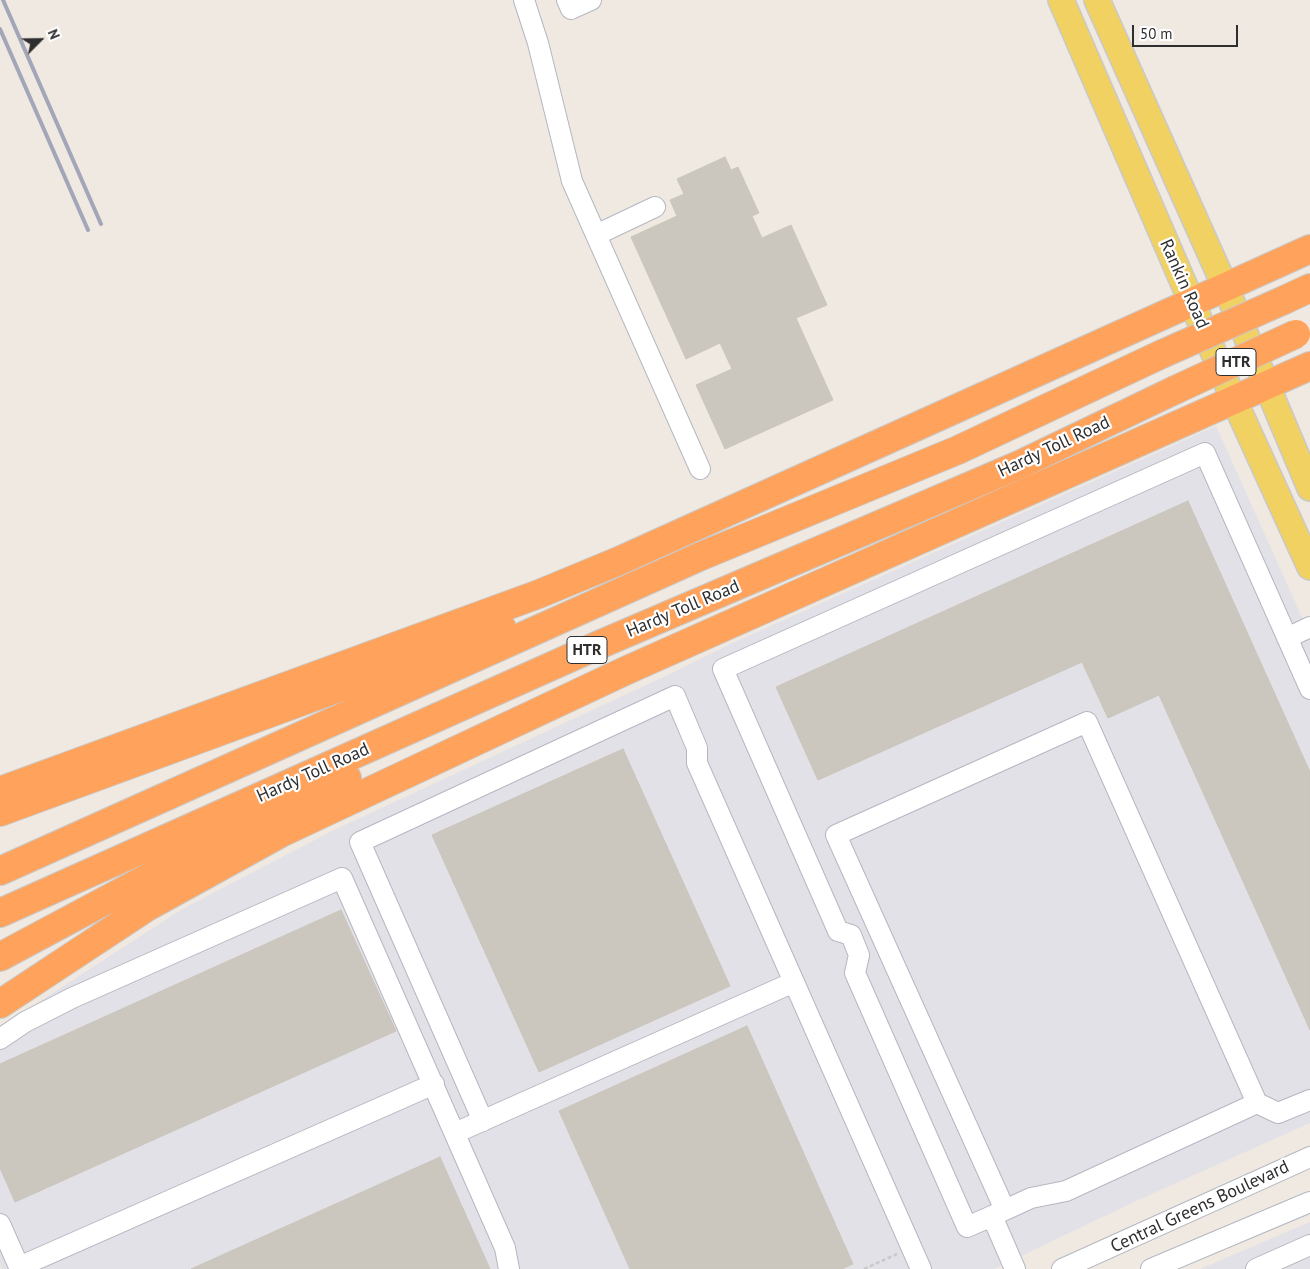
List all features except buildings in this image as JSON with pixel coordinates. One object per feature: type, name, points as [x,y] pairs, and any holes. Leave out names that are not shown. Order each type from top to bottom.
[{"type":"highway","points":[[0,791],[529,597],[594,571],[1310,249]]},
{"type":"highway","name":"HTR","points":[[0,871],[699,558],[958,450],[1162,354],[1310,288]]},
{"type":"highway","name":"Hardy Toll Road","points":[[0,913],[601,644],[1021,464],[1303,331]]},
{"type":"highway","points":[[0,1004],[147,907],[281,833],[625,671],[1310,366]]},
{"type":"highway","points":[[0,812],[478,636],[699,558]]},
{"type":"highway","points":[[0,957],[286,806],[471,720],[601,644]]},
{"type":"main road","name":"Rankin Road","points":[[1061,0],[1234,400],[1310,567]]},
{"type":"main road","name":"Rankin Road","points":[[1097,0],[1225,287],[1310,488]]},
{"type":"street","points":[[524,0],[538,43],[572,181],[700,469]]},
{"type":"street","points":[[567,0],[571,9],[591,0]]},
{"type":"street","points":[[596,235],[656,207]]},
{"type":"street","points":[[1257,1103],[1066,1191],[1031,1198],[967,1227],[855,973],[860,955],[851,935],[838,931],[723,669],[1205,453],[1310,689]]},
{"type":"street","points":[[1287,638],[1310,628]]},
{"type":"street","points":[[483,1121],[360,842],[675,696],[696,748],[697,763],[917,1263]]},
{"type":"street","points":[[1015,1269],[999,1213],[836,835],[1087,722],[1257,1103],[1278,1113],[1310,1100]]},
{"type":"street","points":[[0,1039],[25,1022],[72,998],[342,878],[505,1248],[509,1269]]},
{"type":"street","points":[[455,1133],[794,982]]},
{"type":"street","points":[[0,1224],[20,1268],[434,1084]]},
{"type":"street","name":"Central Greens Boulevard","points":[[1062,1269],[1310,1157]]},
{"type":"street","name":"Central Greens Boulevard","points":[[1151,1269],[1310,1202]]},
{"type":"street","points":[[1256,1269],[1310,1245]]},
{"type":"path","points":[[864,1269],[917,1263]]},
{"type":"shaded area","points":[[1216,426],[1310,635],[1310,1123],[1136,1201],[994,1269],[2,1269],[0,1263],[0,1027],[184,908],[334,830],[672,673],[728,645]]},
{"type":"shaded area","points":[[1310,1222],[1310,1269],[1200,1269]]},
{"type":"railway","points":[[3,0],[101,224]]},
{"type":"railway","points":[[0,29],[88,230]]}]
